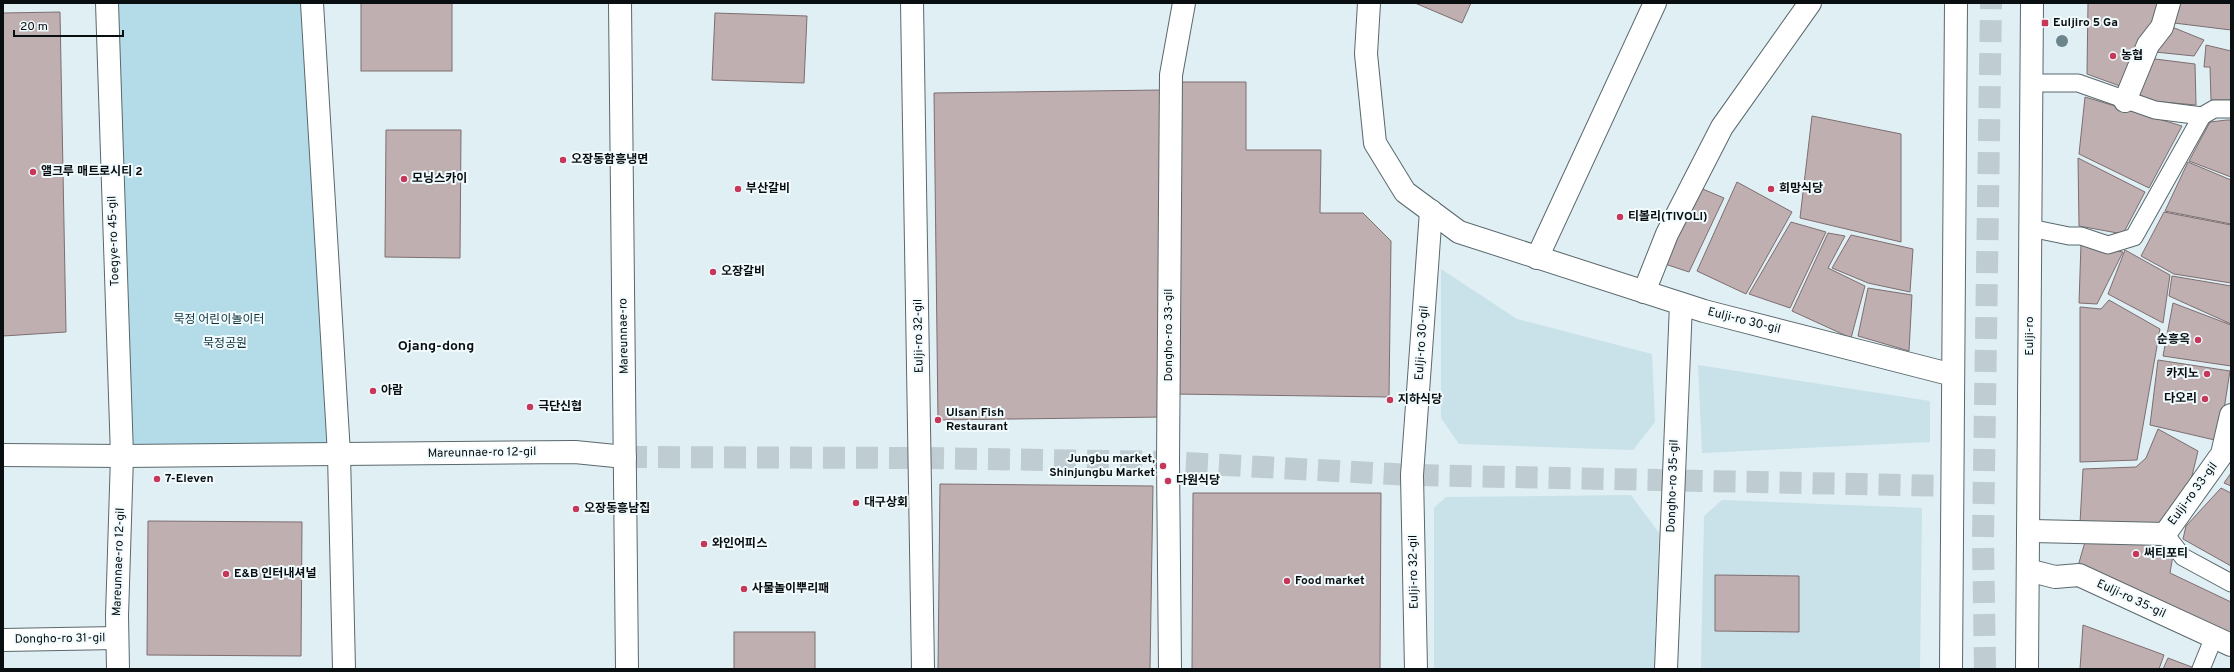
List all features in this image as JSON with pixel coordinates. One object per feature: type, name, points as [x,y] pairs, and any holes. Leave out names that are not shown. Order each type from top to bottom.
[{"type":"street","name":"Toegye-ro 45-gil","points":[[107,3],[122,456]]},
{"type":"street","points":[[312,3],[339,454],[344,669]]},
{"type":"street","name":"Mareunnae-ro","points":[[620,3],[627,669]]},
{"type":"street","name":"Eulji-ro 32-gil","points":[[912,3],[923,669]]},
{"type":"street","name":"Dongho-ro 33-gil","points":[[1170,669],[1168,462],[1171,75],[1184,3]]},
{"type":"street","name":"Eulji-ro 30-gil","points":[[1369,3],[1366,54],[1375,143],[1405,192],[1459,232],[1681,304],[1953,375]]},
{"type":"street","points":[[1537,258],[1655,3]]},
{"type":"street","points":[[1644,292],[1667,234],[1722,127],[1810,3]]},
{"type":"street","points":[[1951,669],[1956,3]]},
{"type":"street","name":"Eulji-ro","points":[[2027,669],[2032,3]]},
{"type":"street","points":[[2126,101],[2148,45],[2162,27],[2169,3]]},
{"type":"street","name":"Eulji-ro 30-gil","points":[[1412,475],[1431,211]]},
{"type":"street","name":"Dongho-ro 35-gil","points":[[1666,669],[1681,304]]},
{"type":"street","name":"Eulji-ro 33-gil","points":[[2028,531],[2165,534],[2222,454],[2231,415]]},
{"type":"street","name":"Mareunnae-ro 12-gil","points":[[3,455],[122,456],[574,452],[625,457]]},
{"type":"street","name":"Mareunnae-ro 12-gil","points":[[118,669],[117,638],[122,456]]},
{"type":"street","name":"Eulji-ro 32-gil","points":[[1412,475],[1416,669]]},
{"type":"street","name":"Eulji-ro 35-gil","points":[[2028,570],[2054,577],[2079,575],[2223,641]]},
{"type":"street","name":"Dongho-ro 31-gil","points":[[3,640],[117,638]]},
{"type":"lane","points":[[2031,83],[2078,83],[2155,110],[2202,116]]},
{"type":"lane","points":[[2030,228],[2069,236],[2081,236],[2108,245],[2134,237],[2202,116],[2214,109],[2231,109]]},
{"type":"lane","points":[[2165,534],[2184,557],[2231,583]]},
{"type":"lane","points":[[2201,669],[2223,641]]},
{"type":"shaded area","points":[[1441,269],[1517,319],[1652,354],[1655,422],[1633,450],[1459,444],[1441,418]]},
{"type":"shaded area","points":[[1698,365],[1930,401],[1930,442],[1702,453]]},
{"type":"shaded area","points":[[1631,495],[1659,533],[1654,669],[1434,669],[1434,508],[1446,497]]},
{"type":"shaded area","points":[[1722,500],[1922,508],[1920,669],[1701,669],[1704,516]]},
{"type":"green space","name":"묵정공원","points":[[117,3],[301,3],[328,447],[132,447]]},
{"type":"building","points":[[361,3],[452,3],[452,71],[361,71]]},
{"type":"building","points":[[1415,3],[1471,3],[1462,23]]},
{"type":"building","name":"농협","points":[[2088,3],[2159,3],[2128,89],[2087,74]]},
{"type":"building","points":[[2180,3],[2231,3],[2231,30],[2174,23]]},
{"type":"building","name":"앨크루 매트로시티 2","points":[[60,12],[66,332],[3,336],[3,13]]},
{"type":"building","points":[[715,13],[807,16],[804,83],[712,80]]},
{"type":"building","points":[[2172,27],[2204,40],[2194,56],[2155,52]]},
{"type":"building","points":[[2206,45],[2231,51],[2231,100],[2211,100],[2210,67],[2204,67]]},
{"type":"building","points":[[2147,58],[2195,64],[2196,105],[2151,101],[2133,91]]},
{"type":"building","points":[[1176,82],[1246,82],[1246,150],[1321,150],[1320,213],[1363,213],[1391,241],[1389,397],[1173,394]]},
{"type":"building","points":[[1163,90],[1164,417],[938,420],[934,93]]},
{"type":"building","points":[[2085,97],[2182,126],[2149,188],[2079,154]]},
{"type":"building","points":[[1812,116],[1901,134],[1901,242],[1800,218]]},
{"type":"building","points":[[2231,120],[2231,177],[2189,161],[2210,122]]},
{"type":"building","points":[[386,130],[461,130],[460,258],[385,257]]},
{"type":"building","points":[[2078,158],[2145,192],[2123,234],[2079,226]]},
{"type":"building","points":[[2188,162],[2231,180],[2231,224],[2165,211]]},
{"type":"building","points":[[1737,182],[1792,212],[1746,294],[1697,271]]},
{"type":"building","points":[[1698,187],[1724,198],[1689,272],[1662,263]]},
{"type":"building","points":[[2164,212],[2231,225],[2231,283],[2174,274],[2141,256]]},
{"type":"building","points":[[1791,222],[1826,232],[1790,308],[1749,294]]},
{"type":"building","points":[[1828,233],[1845,236],[1828,268],[1865,286],[1851,338],[1792,311]]},
{"type":"building","points":[[1851,235],[1913,249],[1910,292],[1868,283],[1832,268]]},
{"type":"building","points":[[2081,244],[2123,252],[2097,304],[2079,303]]},
{"type":"building","points":[[2125,250],[2170,275],[2163,323],[2108,294]]},
{"type":"building","points":[[2172,276],[2231,286],[2231,324],[2169,296]]},
{"type":"building","points":[[1868,288],[1912,295],[1909,351],[1858,336]]},
{"type":"building","points":[[2109,300],[2160,329],[2137,460],[2080,462],[2080,307],[2101,309]]},
{"type":"building","name":"순흥옥","points":[[2173,303],[2231,325],[2231,366],[2163,356]]},
{"type":"building","points":[[2158,360],[2230,371],[2219,441],[2150,425]]},
{"type":"building","points":[[2158,429],[2198,451],[2191,480],[2163,523],[2080,523],[2083,469],[2136,467],[2146,458]]},
{"type":"building","points":[[2231,473],[2231,486],[2224,483]]},
{"type":"building","points":[[940,484],[1153,486],[1150,669],[938,669]]},
{"type":"building","points":[[2221,488],[2231,493],[2231,566],[2183,539],[2186,526]]},
{"type":"building","name":"Food market","points":[[1193,493],[1381,493],[1380,669],[1192,669]]},
{"type":"building","points":[[148,521],[302,522],[301,656],[147,655]]},
{"type":"building","points":[[2085,542],[2156,543],[2173,555],[2170,573],[2231,602],[2231,636],[2078,566]]},
{"type":"building","points":[[1715,575],[1799,576],[1799,632],[1715,631]]},
{"type":"building","points":[[2083,625],[2164,655],[2159,669],[2080,669]]},
{"type":"building","points":[[734,632],[815,632],[815,669],[734,669]]},
{"type":"building","points":[[2168,658],[2197,669],[2163,669]]},
{"type":"tunnel","points":[[1985,669],[1983,538],[1991,3]]},
{"type":"tunnel","points":[[625,457],[921,458],[1168,462],[1412,475],[1952,486]]},
{"type":"place","name":"Euljiro 5 Ga","points":[[2045,23]]},
{"type":"place","name":"농협","points":[[2113,56]]},
{"type":"place","name":"오장동함흥냉면","points":[[563,160]]},
{"type":"place","name":"앨크루 매트로시티 2","points":[[33,172]]},
{"type":"place","name":"모닝스카이","points":[[404,179]]},
{"type":"place","name":"부산갈비","points":[[738,189]]},
{"type":"place","name":"희망식당","points":[[1771,189]]},
{"type":"place","name":"티볼리(TIVOLI)","points":[[1620,217]]},
{"type":"place","name":"오장갈비","points":[[713,272]]},
{"type":"place","name":"순흥옥","points":[[2198,340]]},
{"type":"place","name":"카지노","points":[[2207,374]]},
{"type":"place","name":"아람","points":[[373,391]]},
{"type":"place","name":"다오리","points":[[2205,399]]},
{"type":"place","name":"지하식당","points":[[1390,400]]},
{"type":"place","name":"극단신협","points":[[530,407]]},
{"type":"place","name":"Ulsan Fish Restaurant","points":[[938,420]]},
{"type":"place","name":"Jungbu market, Shinjungbu Market","points":[[1163,466]]},
{"type":"place","name":"7-Eleven","points":[[157,479]]},
{"type":"place","name":"다원식당","points":[[1168,481]]},
{"type":"place","name":"대구상회","points":[[856,503]]},
{"type":"place","name":"오장동흥남집","points":[[576,509]]},
{"type":"place","name":"와인어피스","points":[[704,544]]},
{"type":"place","name":"써티포티","points":[[2136,554]]},
{"type":"place","name":"E&B 인터내셔널","points":[[226,574]]},
{"type":"place","name":"Food market","points":[[1287,581]]},
{"type":"place","name":"사물놀이뿌리패","points":[[744,589]]},
{"type":"district","name":"Ojang-dong","points":[[436,346]]},
{"type":"park label","name":"묵정 어린이놀이터","points":[[219,320]]}]
